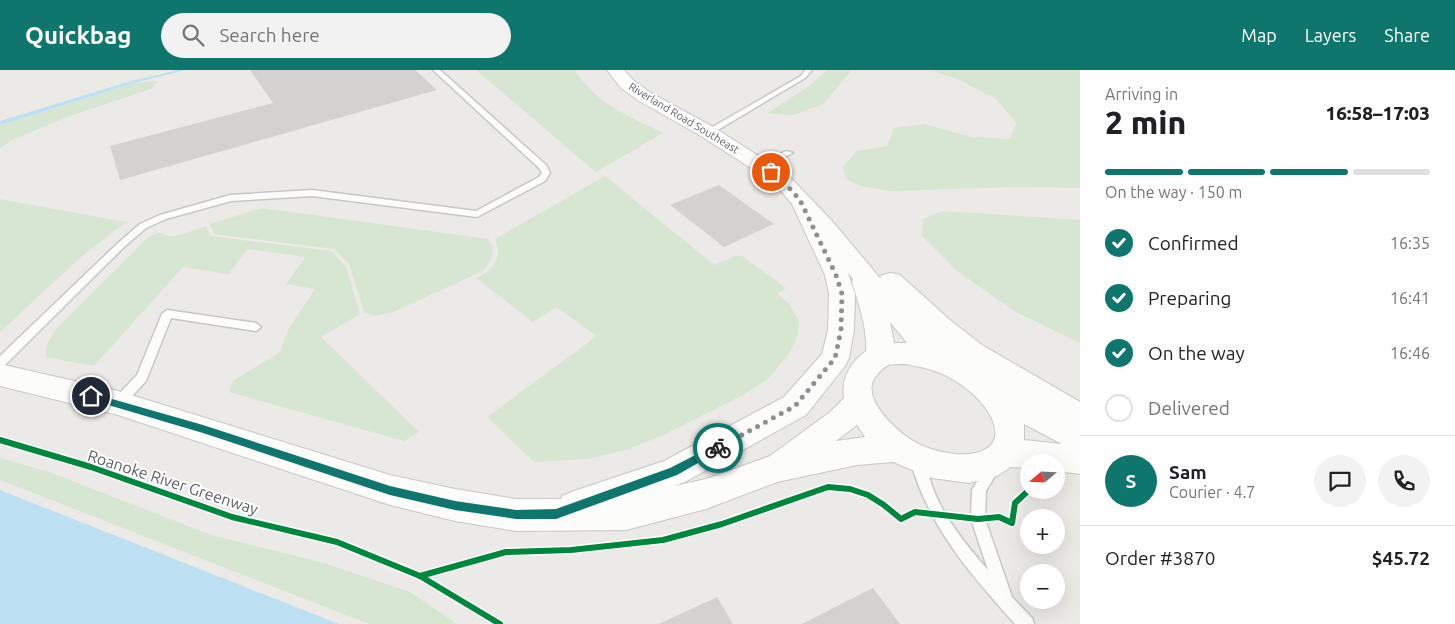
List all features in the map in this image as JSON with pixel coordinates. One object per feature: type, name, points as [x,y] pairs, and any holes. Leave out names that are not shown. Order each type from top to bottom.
[{"type":"main road","name":"Riverland Road Southeast","points":[[615,70],[627,84],[645,97],[708,132],[771,172],[830,232],[860,271],[918,336],[975,379],[1056,427],[1080,438]]},
{"type":"main road","points":[[771,172],[821,204],[863,246],[897,287],[970,351],[1023,386],[1080,417]]},
{"type":"main road","points":[[556,514],[674,472],[795,406],[835,358],[841,330],[842,294],[836,275],[800,200]]},
{"type":"main road","name":"Riverland Road Southeast","points":[[860,271],[879,326],[880,356]]},
{"type":"main road","points":[[907,453],[875,428],[859,402],[856,387],[862,370],[880,356],[904,353],[934,358],[975,379],[998,402],[1008,420],[1010,436],[1000,456]]},
{"type":"main road","points":[[0,375],[118,403],[390,490],[455,505],[516,515],[626,514],[706,494],[776,468],[857,450],[907,453],[952,469],[972,469],[1000,456],[1080,460]]},
{"type":"main road","points":[[776,468],[841,421],[859,402]]},
{"type":"lane","points":[[0,363],[121,245],[143,226],[163,216],[230,198],[312,193],[477,214],[542,179],[546,173],[543,167],[436,70]]},
{"type":"lane","points":[[708,132],[803,77],[810,70]]},
{"type":"lane","points":[[771,172],[789,153]]},
{"type":"lane","points":[[118,403],[142,378],[167,314],[256,327]]},
{"type":"lane","points":[[907,453],[937,514],[959,548],[1026,624]]},
{"type":"lane","points":[[1000,456],[979,490],[978,519],[1006,602]]},
{"type":"green space","points":[[476,70],[575,70],[602,100],[663,133],[596,172]]},
{"type":"green space","points":[[827,70],[852,70],[823,104],[794,115],[768,113],[808,87]]},
{"type":"green space","points":[[931,70],[1080,70],[1080,188],[1018,187],[891,191],[860,186],[846,179],[843,167],[857,151],[887,146],[894,128],[924,124],[972,137],[1010,139],[1016,123],[996,99],[959,80]]},
{"type":"green space","points":[[158,81],[151,89],[70,116],[12,140],[0,148],[0,125],[135,83]]},
{"type":"green space","points":[[605,176],[714,265],[734,256],[742,256],[786,288],[777,294],[789,304],[799,321],[798,335],[789,354],[768,379],[745,394],[661,436],[629,449],[589,459],[534,462],[487,417],[597,336],[556,307],[533,322],[476,278],[495,263],[498,252],[495,239]]},
{"type":"green space","points":[[0,199],[126,222],[82,256],[0,332]]},
{"type":"green space","points":[[262,208],[488,239],[493,251],[489,263],[483,271],[393,312],[375,316],[364,312],[349,264],[334,249],[214,234],[210,224]]},
{"type":"green space","points":[[943,211],[1080,220],[1080,343],[1014,311],[956,270],[922,236],[923,219]]},
{"type":"green space","points":[[206,226],[210,236],[331,251],[346,266],[360,314],[321,337],[419,432],[404,441],[229,392],[233,381],[280,352],[288,330],[315,289],[286,284],[305,257],[248,249],[228,274],[183,267],[94,366],[46,357],[46,347],[55,330],[145,240],[159,233],[175,236]]},
{"type":"green space","points":[[0,458],[52,473],[211,535],[324,563],[410,592],[457,624],[369,624],[0,480]]},
{"type":"water","points":[[0,490],[339,624],[0,624]]},
{"type":"building","points":[[250,70],[415,70],[437,90],[120,180],[110,146],[273,103]]},
{"type":"building","points":[[719,185],[774,224],[724,247],[670,205]]},
{"type":"building","points":[[873,588],[900,624],[802,624]]},
{"type":"building","points":[[717,597],[733,624],[659,624]]},
{"type":"waterway","points":[[0,123],[133,82],[184,70]]},
{"type":"cycle path","name":"Roanoke River Greenway","points":[[0,440],[91,467],[232,517],[337,542],[420,576],[500,624]]},
{"type":"cycle path","points":[[420,576],[506,552],[571,550],[663,540],[722,524],[828,487],[859,491],[876,499],[901,519],[915,512],[978,519],[999,517],[1012,523],[1015,503],[1020,498]]},
{"type":"way so far","points":[[718,448],[795,406],[835,358],[841,330],[842,294],[836,275],[800,200],[781,179],[771,172]]},
{"type":"route","points":[[91,396],[203,429],[390,490],[455,505],[516,515],[556,514],[674,472],[718,448]]}]
